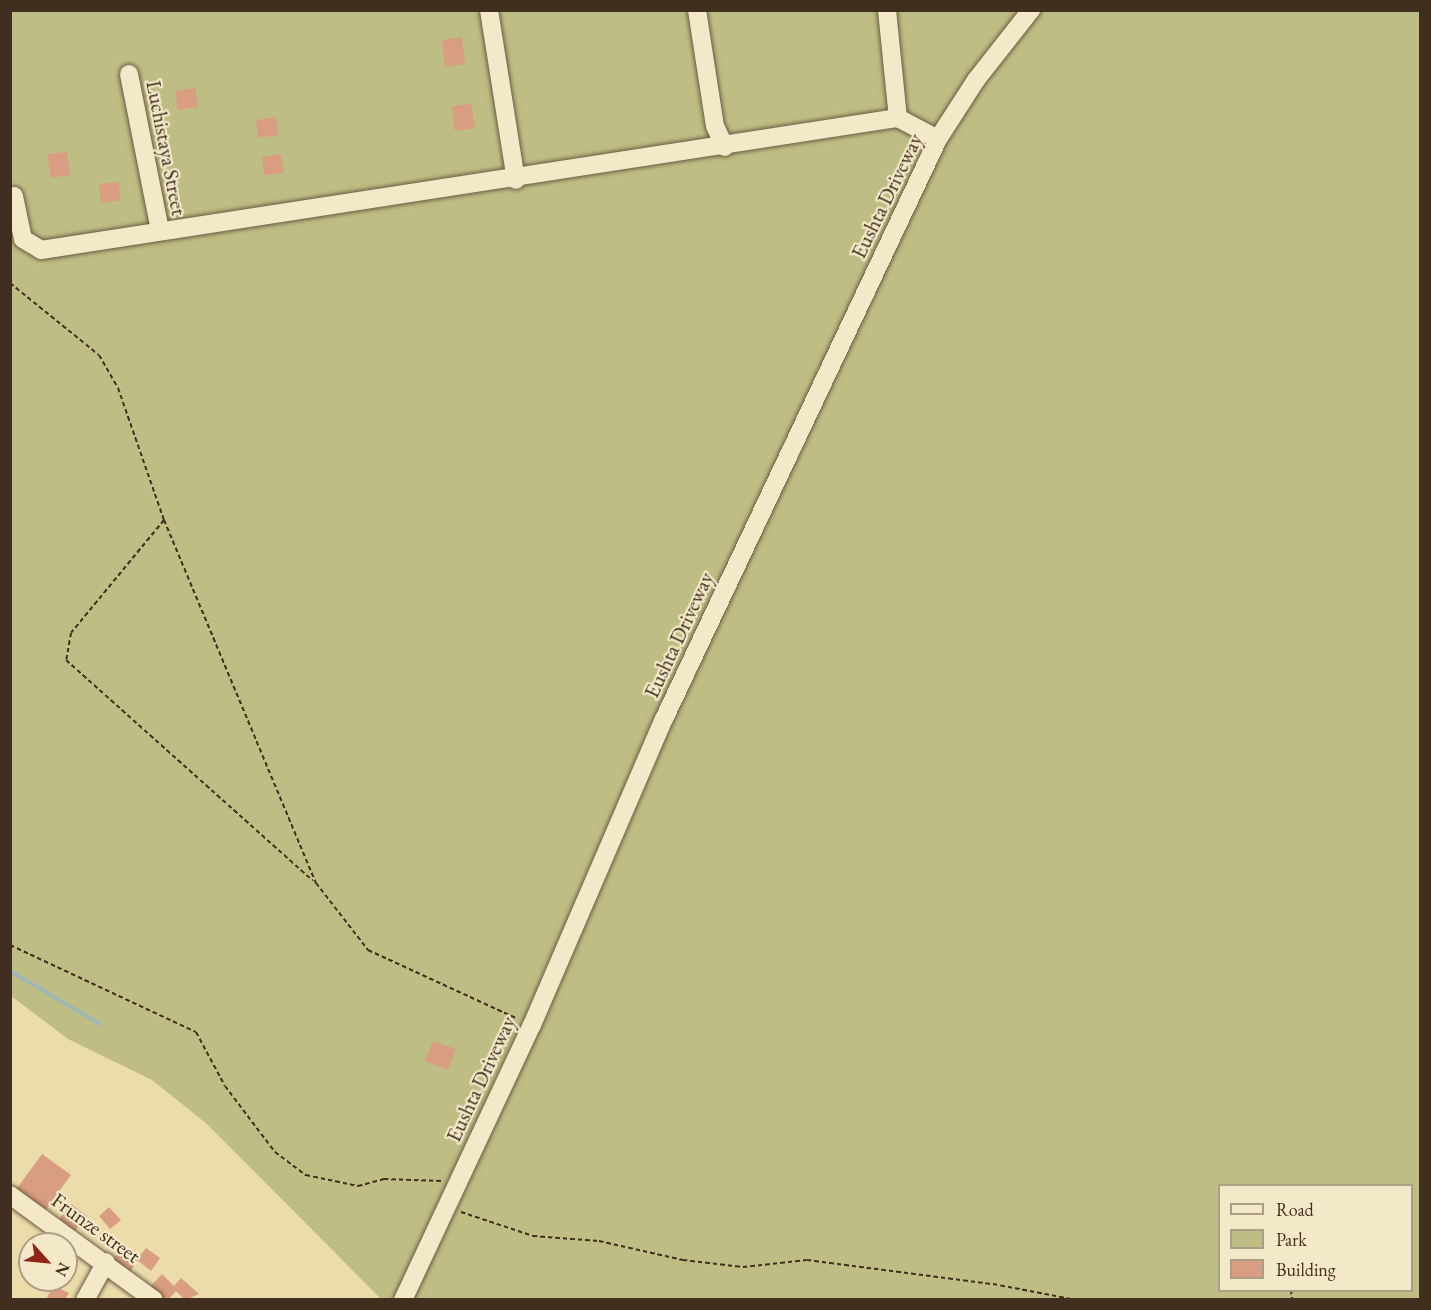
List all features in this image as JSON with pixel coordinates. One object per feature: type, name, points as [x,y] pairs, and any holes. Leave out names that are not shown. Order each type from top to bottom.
[{"type":"street","points":[[489,10],[516,180]]},
{"type":"street","points":[[697,10],[715,126],[725,147]]},
{"type":"street","points":[[887,10],[898,118]]},
{"type":"street","name":"Eushta Driveway","points":[[403,1299],[532,1025],[664,719],[938,138],[976,80],[1031,10]]},
{"type":"street","name":"Luchistaya Street","points":[[129,74],[160,230]]},
{"type":"street","points":[[14,196],[23,239],[42,250],[160,230],[516,180],[898,118],[938,138]]},
{"type":"street","name":"Frunze street","points":[[10,1195],[106,1262],[154,1299]]},
{"type":"street","points":[[85,1299],[106,1262]]},
{"type":"path","points":[[10,283],[99,355],[118,388],[164,520],[315,883]]},
{"type":"path","points":[[164,520],[71,633],[65,648],[66,660],[315,883],[368,950],[532,1025]]},
{"type":"path","points":[[10,945],[196,1032],[225,1086],[275,1152],[306,1174],[358,1186],[384,1179],[431,1177],[457,1186]]},
{"type":"path","points":[[448,1206],[492,1226],[533,1236],[599,1241],[683,1260],[743,1266],[807,1260],[993,1284],[1077,1299]]},
{"type":"green space","points":[[11,11],[1420,11],[1420,1299],[381,1299],[207,1124],[152,1080],[68,1039],[11,996]]},
{"type":"building","points":[[462,37],[465,64],[445,67],[442,40]]},
{"type":"building","points":[[195,88],[198,107],[178,110],[175,91]]},
{"type":"building","points":[[471,104],[475,128],[455,131],[452,106]]},
{"type":"building","points":[[276,117],[278,135],[258,138],[256,120]]},
{"type":"building","points":[[67,152],[70,175],[51,178],[47,154]]},
{"type":"building","points":[[281,154],[284,173],[264,175],[262,157]]},
{"type":"building","points":[[118,182],[121,200],[101,203],[99,184]]},
{"type":"building","points":[[433,1041],[456,1049],[448,1070],[425,1061]]},
{"type":"building","points":[[42,1154],[71,1175],[44,1212],[15,1191]]},
{"type":"building","points":[[71,1204],[87,1216],[74,1232],[59,1219]]},
{"type":"building","points":[[109,1207],[121,1220],[110,1229],[99,1216]]},
{"type":"building","points":[[121,1248],[137,1260],[130,1273],[112,1261]]},
{"type":"building","points":[[146,1248],[160,1258],[151,1271],[137,1260]]},
{"type":"building","points":[[162,1274],[174,1286],[181,1278],[199,1294],[185,1300],[176,1291],[168,1300],[159,1300],[148,1289]]},
{"type":"building","points":[[50,1292],[69,1293],[65,1300],[46,1300]]},
{"type":"waterway","points":[[10,971],[100,1024]]}]
